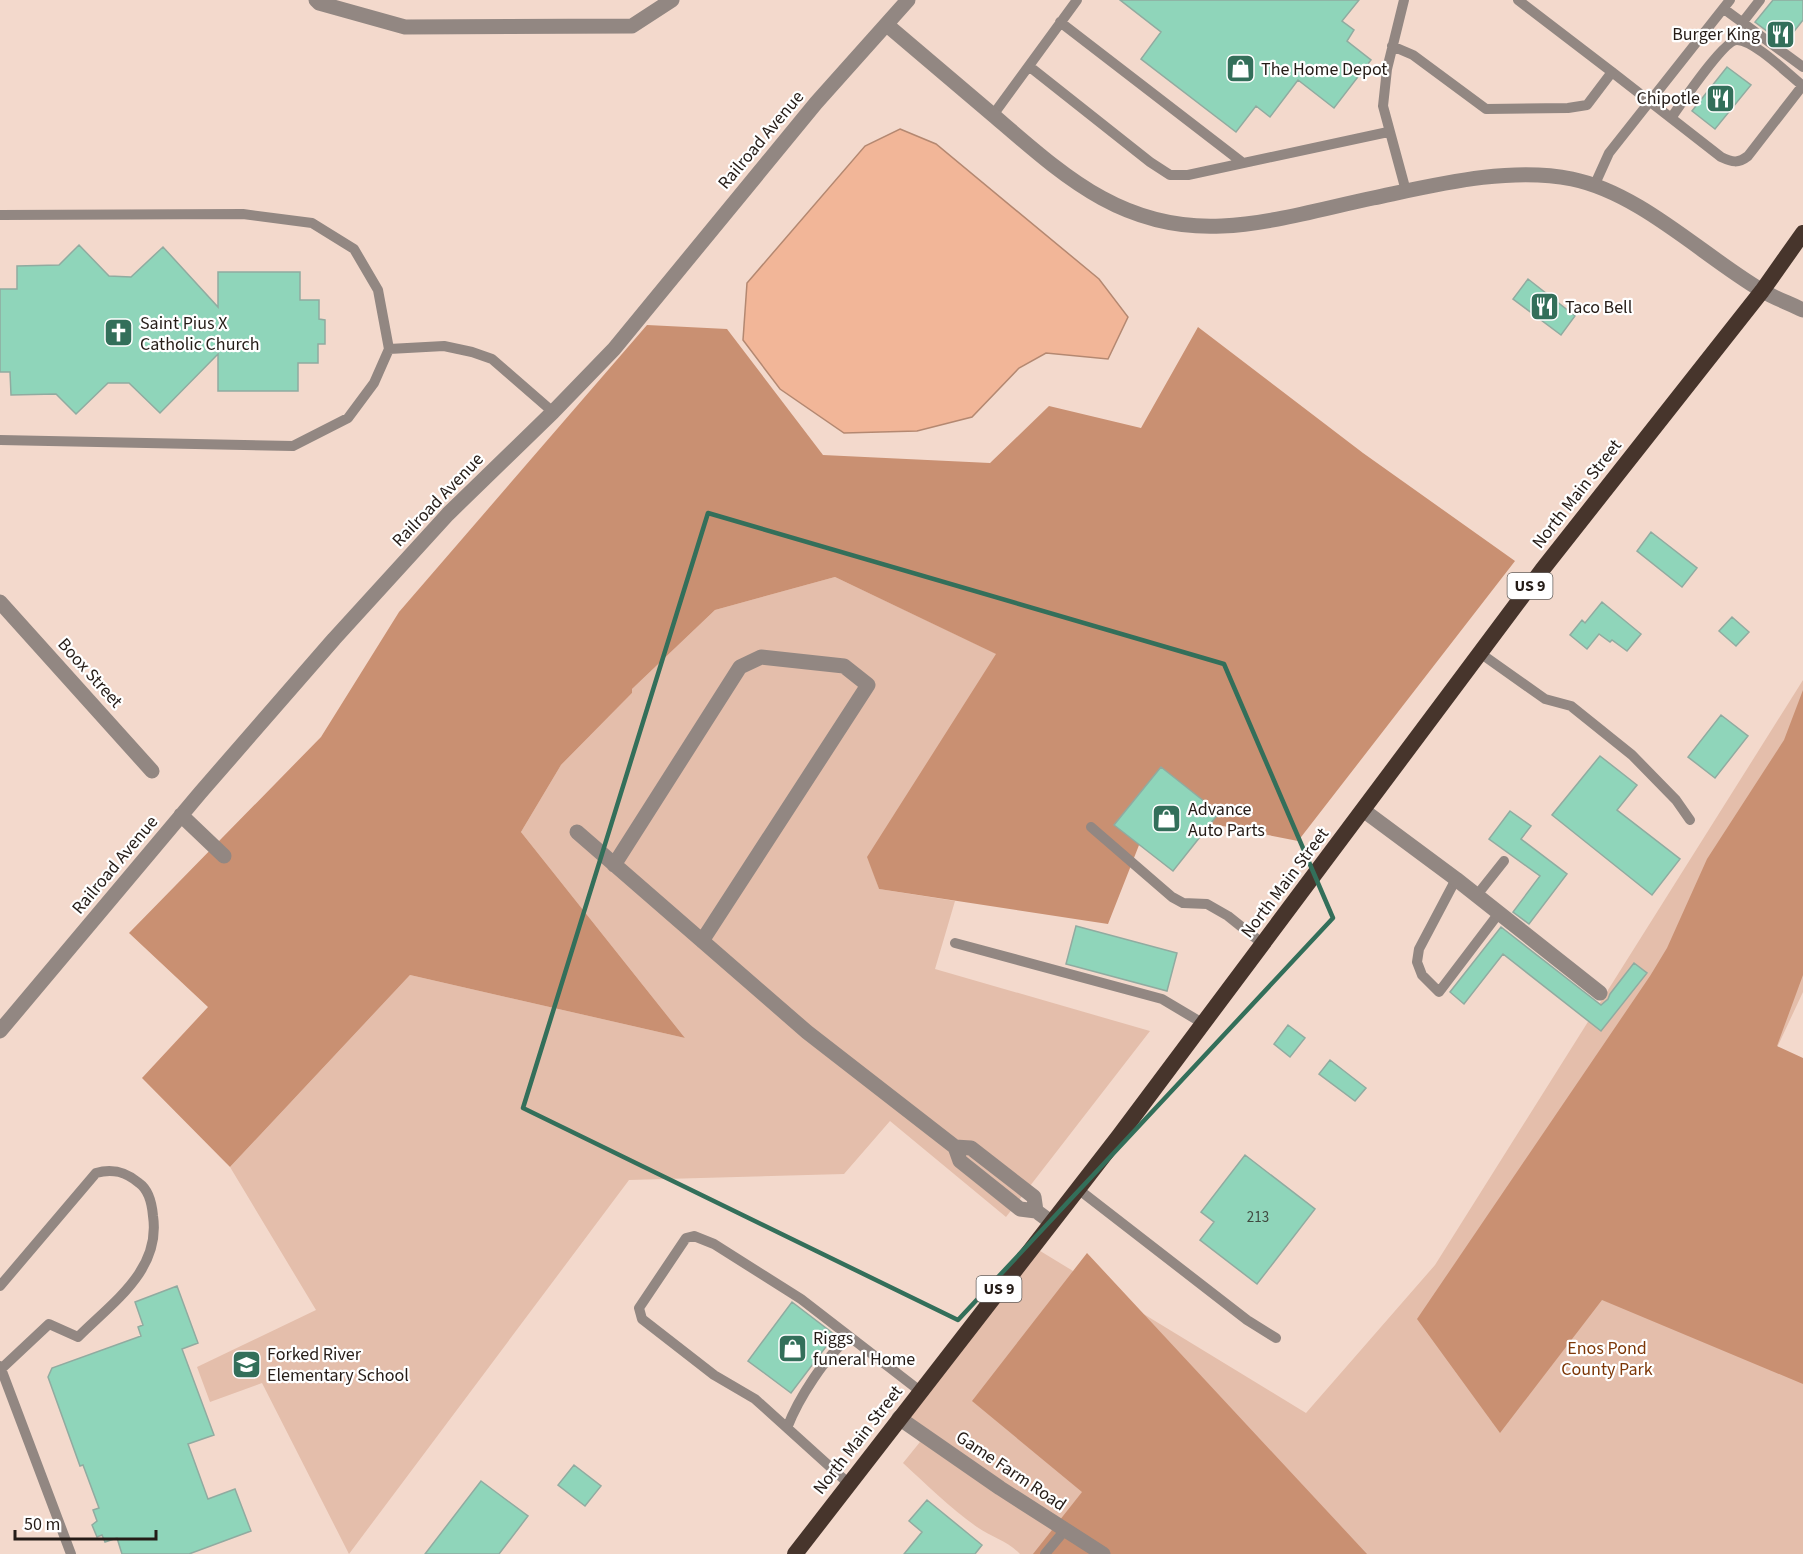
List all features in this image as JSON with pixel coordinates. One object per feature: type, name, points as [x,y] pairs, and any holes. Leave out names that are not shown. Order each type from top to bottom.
[{"type":"highway","name":"North Main Street","points":[[795,1554],[1204,1024],[1542,570],[1762,291],[1803,233]]},
{"type":"street","points":[[316,0],[319,3],[405,27],[417,27],[632,26],[672,0]]},
{"type":"street","name":"Railroad Avenue","points":[[0,1031],[181,815],[334,639],[448,514],[614,349],[816,103],[908,0]]},
{"type":"street","points":[[887,25],[1050,164],[1078,185],[1123,209],[1161,221],[1220,226],[1249,224],[1406,191],[1497,176],[1545,175],[1595,184],[1635,205],[1762,291],[1803,310]]},
{"type":"street","name":"Boox Street","points":[[0,602],[152,771]]},
{"type":"street","points":[[614,865],[740,668],[761,657],[844,666],[868,685],[702,941]]},
{"type":"street","points":[[1363,810],[1477,895],[1600,993]]},
{"type":"street","points":[[181,815],[224,856]]},
{"type":"street","points":[[577,832],[807,1032],[955,1148],[971,1148],[1034,1197],[1036,1211],[1051,1222]]},
{"type":"street","name":"Game Farm Road","points":[[899,1419],[1000,1488],[1103,1554]]},
{"type":"lane","points":[[993,115],[1077,0]]},
{"type":"lane","points":[[1404,0],[1387,69],[1383,106],[1388,132],[1406,191]]},
{"type":"lane","points":[[1518,0],[1720,157],[1732,162],[1741,162],[1748,156],[1803,86],[1755,47],[1738,40],[1731,42],[1717,56],[1671,118]]},
{"type":"lane","points":[[1742,22],[1760,0]]},
{"type":"lane","points":[[1595,184],[1609,153],[1727,4],[1742,22],[1803,67]]},
{"type":"lane","points":[[1060,22],[1243,163]]},
{"type":"lane","points":[[1392,46],[1413,55],[1486,109],[1568,108],[1587,105],[1612,72]]},
{"type":"lane","points":[[1030,67],[1150,162],[1170,175],[1188,175],[1388,132]]},
{"type":"lane","points":[[0,215],[243,214],[312,223],[354,249],[378,290],[388,349],[374,383],[348,418],[293,446],[0,440]]},
{"type":"lane","points":[[388,349],[444,346],[492,359],[553,412]]},
{"type":"lane","points":[[1480,654],[1545,699],[1571,706],[1580,713],[1632,755],[1676,800],[1690,820]]},
{"type":"lane","points":[[1091,827],[1172,897],[1183,903],[1207,904],[1228,916],[1263,944]]},
{"type":"lane","points":[[1477,895],[1504,861]]},
{"type":"lane","points":[[1456,879],[1419,949],[1418,962],[1422,975],[1439,992],[1499,913]]},
{"type":"lane","points":[[955,943],[1162,999],[1204,1024]]},
{"type":"lane","points":[[0,1286],[96,1173],[115,1170],[130,1175],[144,1186],[152,1203],[154,1237],[145,1267],[132,1284],[78,1337],[49,1324],[1,1368],[71,1554]]},
{"type":"lane","points":[[1078,1189],[1247,1320],[1276,1338]]},
{"type":"lane","points":[[849,1483],[755,1399],[714,1375],[642,1319],[639,1308],[686,1238],[694,1236],[714,1244],[801,1299],[920,1391]]},
{"type":"lane","points":[[787,1428],[793,1412],[829,1358],[839,1345],[850,1337]]},
{"type":"lane","points":[[1045,1554],[1065,1530]]},
{"type":"highlighted area","points":[[708,513],[1224,664],[1333,918],[958,1320],[523,1108]]},
{"type":"green space","points":[[835,577],[997,654],[868,857],[879,889],[955,901],[935,969],[1150,1031],[1006,1217],[890,1121],[844,1174],[629,1180],[349,1554],[262,1383],[210,1402],[197,1367],[316,1310],[230,1167],[410,975],[685,1038],[521,832],[561,765],[632,693],[632,689],[715,610]]},
{"type":"green space","name":"Enos Pond County Park","points":[[1803,680],[1803,992],[1759,1086],[1803,1105],[1803,1554],[1020,1554],[967,1520],[903,1463],[920,1442],[899,1419],[1032,1246],[1306,1413],[1435,1265]]},
{"type":"shaded area","points":[[900,129],[936,144],[1099,279],[1128,317],[1108,359],[1046,353],[1019,368],[972,417],[917,431],[844,433],[780,389],[743,340],[747,283],[865,146]]},
{"type":"shaded area","points":[[647,325],[727,329],[823,455],[990,463],[1049,406],[1141,428],[1198,327],[1363,453],[1515,561],[1298,841],[1152,812],[1108,924],[879,889],[867,857],[996,654],[835,577],[715,610],[632,689],[632,693],[561,765],[521,832],[685,1038],[410,975],[230,1167],[142,1078],[208,1007],[129,933],[321,737],[399,612]]},
{"type":"shaded area","points":[[1803,690],[1803,975],[1777,1046],[1803,1058],[1803,1384],[1602,1300],[1500,1433],[1417,1319],[1650,976],[1667,948],[1707,859],[1784,740]]},
{"type":"shaded area","points":[[1087,1253],[1367,1554],[1033,1554],[1082,1492],[972,1401]]},
{"type":"building","name":"The Home Depot","points":[[1120,0],[1359,0],[1342,21],[1354,30],[1347,41],[1371,60],[1334,108],[1298,80],[1270,117],[1256,106],[1236,132],[1141,59],[1161,32]]},
{"type":"building","name":"Burger King","points":[[1773,0],[1803,0],[1803,20],[1784,44],[1755,22]]},
{"type":"building","name":"Chipotle","points":[[1727,67],[1751,85],[1715,129],[1692,111]]},
{"type":"building","points":[[79,245],[109,276],[131,277],[163,247],[218,307],[218,272],[300,272],[300,300],[319,300],[319,319],[325,320],[325,344],[318,344],[318,363],[298,363],[298,391],[218,391],[218,354],[160,413],[129,383],[108,383],[76,414],[56,394],[11,395],[10,372],[0,372],[0,289],[17,289],[17,266],[59,265]]},
{"type":"building","name":"Taco Bell","points":[[1528,279],[1575,316],[1561,335],[1513,299]]},
{"type":"building","points":[[1651,532],[1697,568],[1682,587],[1637,551]]},
{"type":"building","points":[[1602,602],[1641,634],[1627,651],[1599,634],[1587,649],[1570,635],[1582,620],[1585,623]]},
{"type":"building","points":[[1732,617],[1749,632],[1736,646],[1719,631]]},
{"type":"building","points":[[1721,715],[1748,736],[1715,778],[1688,757]]},
{"type":"building","points":[[1600,756],[1637,785],[1617,810],[1680,859],[1652,895],[1552,815]]},
{"type":"building","name":"Advance Auto Parts","points":[[1161,767],[1219,813],[1173,871],[1114,825]]},
{"type":"building","points":[[1510,811],[1531,826],[1521,839],[1567,874],[1529,924],[1513,912],[1540,876],[1489,839]]},
{"type":"building","points":[[1076,926],[1177,953],[1167,991],[1066,964]]},
{"type":"building","points":[[1501,927],[1601,1005],[1634,963],[1647,973],[1601,1031],[1503,954],[1464,1004],[1450,992]]},
{"type":"building","points":[[1288,1025],[1305,1038],[1290,1057],[1274,1044]]},
{"type":"building","points":[[1330,1060],[1366,1088],[1355,1101],[1319,1074]]},
{"type":"building","points":[[1245,1155],[1315,1209],[1257,1284],[1200,1240],[1214,1222],[1201,1212]]},
{"type":"building","points":[[177,1286],[198,1343],[182,1349],[214,1435],[188,1444],[208,1499],[235,1489],[251,1531],[189,1554],[122,1554],[117,1538],[105,1542],[102,1535],[97,1537],[92,1525],[97,1521],[93,1510],[99,1508],[83,1465],[80,1466],[48,1377],[52,1368],[141,1336],[138,1327],[143,1325],[135,1302]]},
{"type":"building","name":"Riggs funeral Home","points":[[792,1302],[835,1335],[791,1393],[748,1361]]},
{"type":"building","points":[[574,1465],[601,1486],[585,1506],[558,1485]]},
{"type":"building","points":[[481,1481],[528,1516],[499,1554],[425,1554]]},
{"type":"building","points":[[927,1500],[982,1545],[975,1554],[904,1554],[922,1532],[909,1521]]},
{"type":"place","name":"Burger King","points":[[1781,34]]},
{"type":"place","name":"The Home Depot","points":[[1240,69]]},
{"type":"place","name":"Chipotle","points":[[1721,98]]},
{"type":"place","name":"Taco Bell","points":[[1544,307]]},
{"type":"place","name":"Saint Pius X Catholic Church","points":[[119,333]]},
{"type":"place","name":"Advance Auto Parts","points":[[1167,819]]},
{"type":"place","name":"Riggs funeral Home","points":[[792,1348]]},
{"type":"place","name":"Forked River Elementary School","points":[[246,1364]]}]
